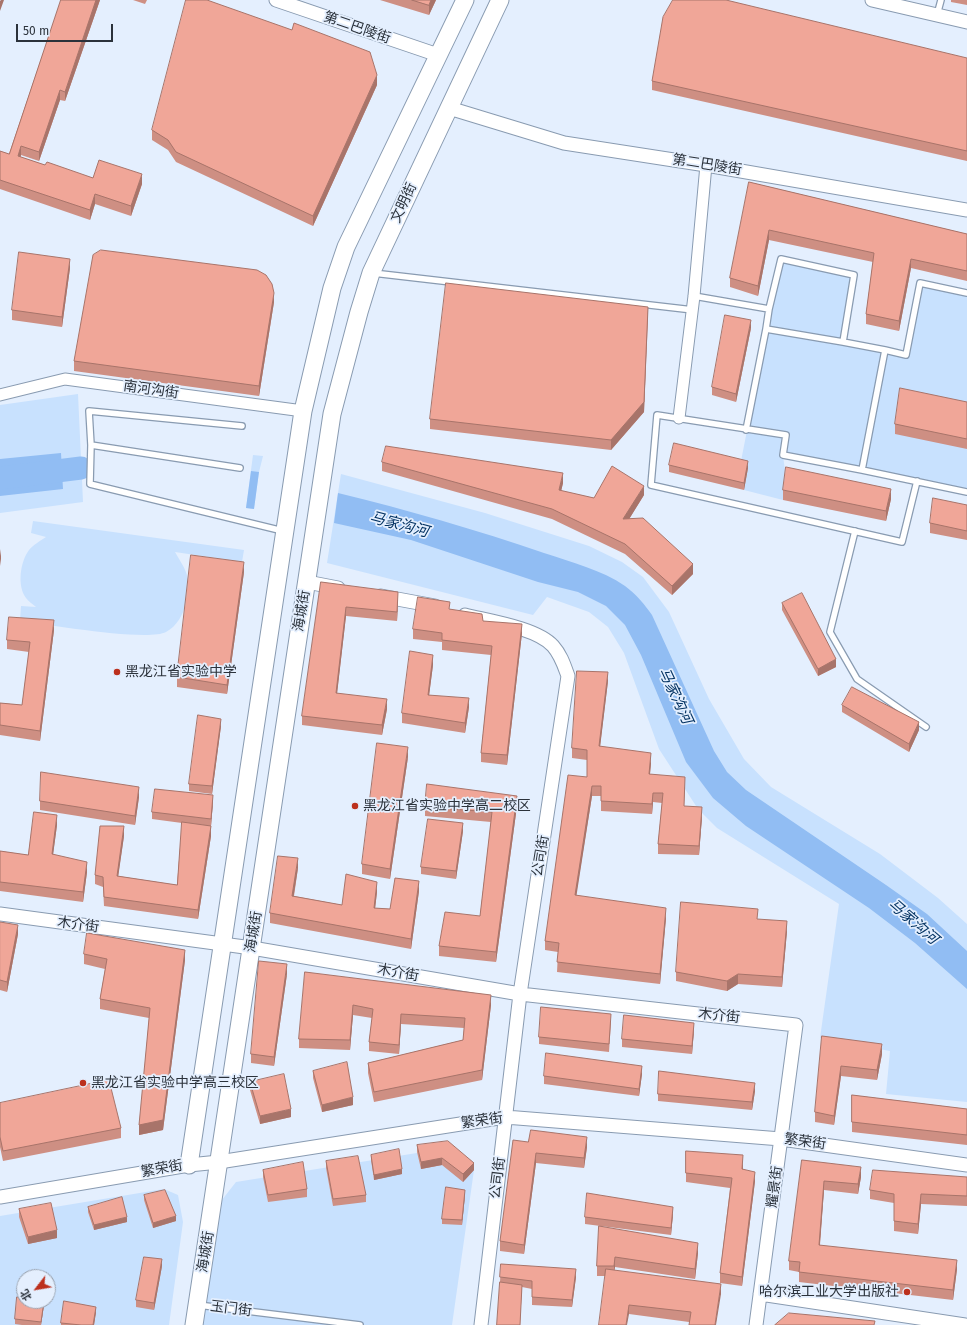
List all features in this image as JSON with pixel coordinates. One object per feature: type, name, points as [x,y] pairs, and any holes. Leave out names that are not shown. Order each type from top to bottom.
[{"type":"main road","points":[[303,411],[332,288],[346,247],[465,0]]},
{"type":"main road","name":"文明街","points":[[332,414],[371,273],[500,0]]},
{"type":"main road","name":"海城街","points":[[189,1165],[303,411]]},
{"type":"main road","name":"海城街","points":[[194,1325],[332,414]]},
{"type":"street","name":"第二巴陵街","points":[[276,0],[438,55]]},
{"type":"street","points":[[872,0],[967,22]]},
{"type":"street","name":"第二巴陵街","points":[[449,108],[564,143],[706,165],[967,210]]},
{"type":"street","points":[[679,418],[694,296],[706,165]]},
{"type":"street","name":"南河沟街","points":[[0,395],[65,379],[303,411]]},
{"type":"street","points":[[307,582],[353,590]]},
{"type":"street","name":"公司街","points":[[368,594],[449,610],[537,634],[552,645],[563,661],[568,676],[520,994],[481,1325]]},
{"type":"street","name":"木介街","points":[[0,914],[252,948],[520,994],[796,1025]]},
{"type":"street","name":"耀景街","points":[[756,1325],[796,1025]]},
{"type":"street","name":"繁荣街","points":[[0,1197],[189,1165],[219,1162],[505,1117],[781,1139],[967,1165]]},
{"type":"street","points":[[760,1294],[965,1325]]},
{"type":"lane","points":[[937,15],[941,0]]},
{"type":"lane","points":[[746,430],[781,259],[854,275],[842,342]]},
{"type":"lane","points":[[371,273],[692,310]]},
{"type":"lane","points":[[766,330],[842,342],[906,355],[920,283],[967,293]]},
{"type":"lane","points":[[694,296],[770,309]]},
{"type":"lane","points":[[862,470],[885,350]]},
{"type":"lane","points":[[242,426],[89,412],[91,445],[90,484],[285,532]]},
{"type":"lane","points":[[917,481],[902,542],[651,485],[657,415],[786,435],[783,455],[917,481],[967,492]]},
{"type":"lane","points":[[91,445],[240,468]]},
{"type":"lane","points":[[855,531],[830,632],[857,679],[926,727]]},
{"type":"lane","name":"玉门街","points":[[198,1305],[360,1325]]},
{"type":"shaded area","points":[[781,259],[854,275],[843,342],[905,355],[920,283],[967,293],[967,492],[783,456],[786,477],[783,500],[744,490],[748,468],[740,466]]},
{"type":"shaded area","points":[[78,394],[83,502],[0,513],[0,405]]},
{"type":"shaded area","points":[[253,455],[263,456],[259,472],[254,509],[246,508]]},
{"type":"shaded area","points":[[341,474],[485,513],[589,546],[622,562],[643,577],[669,612],[709,699],[744,759],[771,787],[880,854],[938,898],[967,924],[967,1102],[886,1094],[890,1051],[820,1038],[839,904],[717,828],[698,809],[659,749],[624,653],[608,627],[589,612],[547,597],[533,615],[327,563]]},
{"type":"shaded area","points":[[33,521],[244,550],[242,562],[175,552],[186,571],[188,587],[186,603],[181,616],[173,627],[166,632],[155,635],[118,634],[20,621],[21,606],[36,607],[28,601],[21,587],[23,561],[29,550],[46,537],[31,533]]},
{"type":"shaded area","points":[[448,1148],[474,1170],[452,1325],[200,1325],[218,1205],[236,1182]]},
{"type":"shaded area","points":[[164,1189],[178,1195],[183,1222],[169,1325],[0,1325],[0,1216]]},
{"type":"water","points":[[61,453],[63,489],[0,496],[0,459]]},
{"type":"water","points":[[251,471],[259,472],[254,509],[246,508]]},
{"type":"water","points":[[338,493],[390,506],[493,536],[575,563],[606,575],[629,589],[652,615],[714,751],[727,772],[746,790],[927,914],[967,951],[967,989],[915,943],[869,908],[746,826],[713,798],[686,762],[641,655],[625,625],[606,606],[578,592],[538,582],[411,540],[334,523]]},
{"type":"building","points":[[61,0],[96,0],[65,92],[60,90],[39,152],[21,146],[18,156],[45,165],[47,162],[93,178],[99,160],[142,174],[131,206],[95,194],[90,210],[0,180],[0,151],[9,154]]},
{"type":"building","points":[[186,0],[207,0],[292,30],[294,23],[370,52],[377,75],[313,216],[176,152],[168,140],[152,130]]},
{"type":"building","points":[[412,0],[431,0],[429,5]]},
{"type":"building","points":[[673,0],[726,0],[967,58],[967,151],[652,81],[663,17]]},
{"type":"building","points":[[749,182],[967,234],[967,271],[911,259],[899,321],[866,314],[874,253],[769,230],[758,286],[730,278]]},
{"type":"building","points":[[101,250],[257,270],[266,275],[272,284],[274,293],[259,386],[74,361],[93,255]]},
{"type":"building","points":[[19,252],[70,259],[62,317],[12,310]]},
{"type":"building","points":[[446,283],[648,307],[644,402],[611,440],[430,419]]},
{"type":"building","points":[[725,315],[751,320],[736,394],[712,387]]},
{"type":"building","points":[[900,388],[967,402],[967,439],[895,424]]},
{"type":"building","points":[[674,443],[748,461],[744,483],[669,465]]},
{"type":"building","points":[[386,446],[563,473],[559,490],[594,498],[612,466],[644,486],[623,519],[643,518],[693,564],[672,586],[625,544],[552,509],[382,462]]},
{"type":"building","points":[[786,467],[891,489],[886,511],[783,490]]},
{"type":"building","points":[[933,498],[967,505],[967,531],[930,523]]},
{"type":"building","points":[[191,555],[244,562],[227,685],[177,677]]},
{"type":"building","points":[[321,582],[398,592],[397,612],[346,607],[336,693],[387,699],[382,725],[302,716]]},
{"type":"building","points":[[802,593],[836,659],[818,669],[782,603]]},
{"type":"building","points":[[418,597],[450,602],[449,609],[482,614],[483,621],[522,624],[507,755],[481,753],[492,646],[442,640],[442,633],[413,629]]},
{"type":"building","points":[[9,617],[54,620],[40,731],[0,725],[0,703],[22,705],[30,642],[7,640]]},
{"type":"building","points":[[410,651],[433,655],[428,695],[469,698],[465,723],[402,713]]},
{"type":"building","points":[[577,671],[608,672],[599,746],[651,753],[649,774],[685,777],[684,806],[702,807],[699,846],[658,844],[663,793],[653,793],[652,804],[601,801],[601,786],[592,786],[575,895],[666,908],[660,974],[557,962],[559,943],[545,941],[568,775],[587,777],[587,750],[572,748]]},
{"type":"building","points":[[852,687],[919,722],[909,744],[842,705]]},
{"type":"building","points":[[198,715],[221,719],[212,786],[189,784]]},
{"type":"building","points":[[377,743],[408,747],[390,869],[362,864]]},
{"type":"building","points":[[41,772],[139,787],[135,816],[40,801]]},
{"type":"building","points":[[427,784],[517,796],[496,952],[439,946],[445,912],[480,916],[492,812],[425,807]]},
{"type":"building","points":[[155,789],[213,795],[211,819],[152,812]]},
{"type":"building","points":[[34,812],[57,815],[52,854],[87,862],[83,892],[0,882],[0,851],[28,855]]},
{"type":"building","points":[[428,819],[463,823],[456,871],[421,867]]},
{"type":"building","points":[[182,822],[211,826],[198,910],[104,897],[103,877],[95,875],[100,826],[124,826],[117,876],[177,885]]},
{"type":"building","points":[[278,856],[298,858],[292,896],[342,905],[346,874],[377,882],[374,908],[390,909],[395,878],[419,881],[411,939],[270,913]]},
{"type":"building","points":[[681,902],[758,909],[757,919],[787,921],[782,977],[738,974],[727,981],[676,972]]},
{"type":"building","points":[[0,922],[18,925],[7,982],[0,980]]},
{"type":"building","points":[[87,933],[185,950],[163,1120],[139,1125],[150,1008],[100,999],[107,959],[84,954]]},
{"type":"building","points":[[259,961],[287,964],[274,1057],[251,1054]]},
{"type":"building","points":[[305,972],[491,995],[482,1070],[374,1092],[368,1063],[463,1040],[465,1018],[401,1014],[399,1045],[369,1042],[373,1009],[353,1005],[350,1040],[299,1039]]},
{"type":"building","points":[[541,1007],[611,1014],[609,1044],[539,1037]]},
{"type":"building","points":[[624,1015],[694,1023],[692,1046],[622,1039]]},
{"type":"building","points":[[822,1036],[882,1044],[877,1070],[841,1066],[834,1116],[815,1112]]},
{"type":"building","points":[[546,1053],[642,1066],[639,1089],[544,1076]]},
{"type":"building","points":[[347,1062],[353,1097],[322,1105],[313,1071]]},
{"type":"building","points":[[659,1071],[755,1083],[752,1102],[658,1094]]},
{"type":"building","points":[[284,1074],[291,1109],[260,1116],[250,1082]]},
{"type":"building","points":[[109,1080],[121,1128],[3,1151],[0,1137],[0,1103]]},
{"type":"building","points":[[852,1095],[967,1109],[967,1135],[852,1122]]},
{"type":"building","points":[[531,1130],[587,1137],[584,1158],[536,1153],[524,1245],[500,1241],[513,1140],[528,1142]]},
{"type":"building","points":[[448,1141],[474,1163],[463,1174],[442,1158],[421,1162],[417,1145]]},
{"type":"building","points":[[399,1149],[402,1169],[374,1175],[371,1155]]},
{"type":"building","points":[[686,1151],[743,1155],[742,1169],[755,1172],[742,1277],[720,1273],[732,1178],[686,1173]]},
{"type":"building","points":[[358,1156],[366,1195],[333,1199],[326,1161]]},
{"type":"building","points":[[802,1160],[861,1167],[858,1184],[824,1181],[819,1245],[957,1260],[953,1290],[799,1272],[800,1262],[789,1261]]},
{"type":"building","points":[[303,1162],[307,1189],[268,1195],[263,1170]]},
{"type":"building","points":[[873,1170],[967,1177],[967,1196],[921,1194],[918,1224],[894,1221],[894,1194],[870,1190]]},
{"type":"building","points":[[446,1187],[465,1190],[462,1220],[442,1219]]},
{"type":"building","points":[[165,1190],[176,1216],[153,1223],[144,1195]]},
{"type":"building","points":[[587,1193],[673,1207],[671,1228],[585,1217]]},
{"type":"building","points":[[122,1197],[127,1217],[94,1225],[88,1207]]},
{"type":"building","points":[[51,1203],[57,1230],[28,1237],[19,1209]]},
{"type":"building","points":[[599,1226],[698,1243],[695,1269],[615,1257],[614,1266],[597,1266]]},
{"type":"building","points":[[144,1257],[162,1259],[154,1303],[136,1300]]},
{"type":"building","points":[[501,1264],[576,1269],[572,1300],[532,1297],[532,1281],[500,1277]]},
{"type":"building","points":[[606,1269],[721,1284],[715,1325],[689,1325],[691,1312],[629,1305],[626,1325],[599,1325]]},
{"type":"building","points":[[500,1282],[522,1285],[520,1325],[497,1325]]},
{"type":"building","points":[[64,1301],[96,1307],[93,1325],[61,1323]]},
{"type":"building","points":[[16,1308],[43,1309],[41,1322],[15,1319]]},
{"type":"building","points":[[789,1313],[875,1321],[874,1325],[775,1325]]},
{"type":"waterway","name":"马家沟河","points":[[0,478],[81,468]]},
{"type":"place","name":"黑龙江省实验中学","points":[[117,672]]},
{"type":"place","name":"黑龙江省实验中学高二校区","points":[[355,806]]},
{"type":"place","name":"黑龙江省实验中学高三校区","points":[[83,1083]]},
{"type":"place","name":"哈尔滨工业大学出版社","points":[[907,1292]]}]
